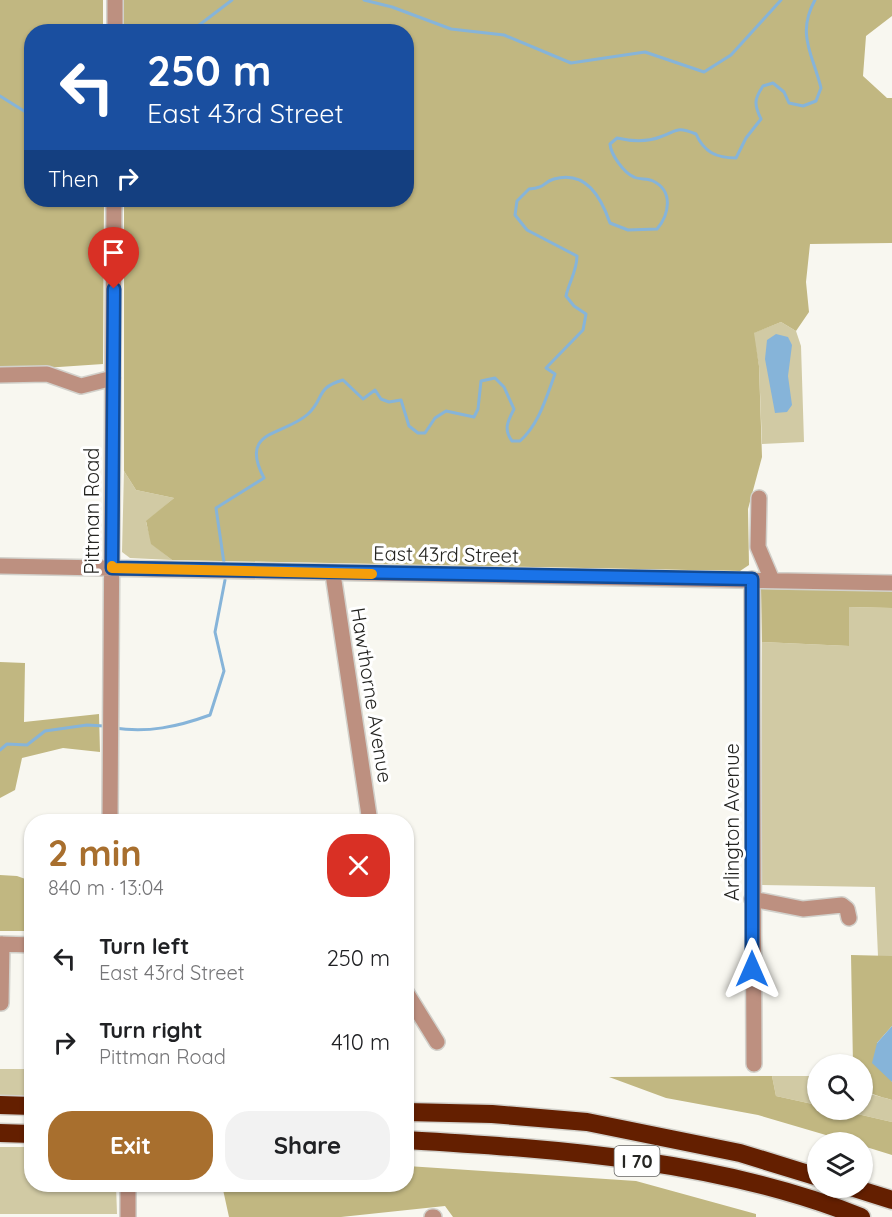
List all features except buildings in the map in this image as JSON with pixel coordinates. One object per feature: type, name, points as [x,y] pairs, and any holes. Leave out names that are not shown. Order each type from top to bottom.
[{"type":"highway","points":[[0,1105],[24,1106]]},
{"type":"highway","name":"I 70","points":[[414,1112],[492,1114],[587,1122],[740,1153],[807,1174]]},
{"type":"highway","points":[[0,1133],[24,1134]]},
{"type":"highway","name":"I 70","points":[[414,1141],[530,1148],[697,1170],[861,1217]]},
{"type":"highway","points":[[873,1194],[892,1200]]},
{"type":"street","points":[[115,0],[115,24]]},
{"type":"street","name":"Pittman Road","points":[[110,814],[114,207]]},
{"type":"street","points":[[0,375],[47,375],[81,386],[113,378]]},
{"type":"street","points":[[759,498],[758,547],[772,580]]},
{"type":"street","name":"East 43rd Street","points":[[0,566],[892,583]]},
{"type":"street","name":"Hawthorne Avenue","points":[[333,574],[369,814]]},
{"type":"street","name":"Arlington Avenue","points":[[752,579],[754,1064]]},
{"type":"street","points":[[752,899],[803,909],[842,905],[848,909],[849,918]]},
{"type":"street","points":[[2,1003],[1,944],[24,945]]},
{"type":"street","points":[[414,1005],[437,1042]]},
{"type":"street","points":[[128,1192],[128,1217]]},
{"type":"shaded area","points":[[0,0],[103,0],[103,24],[24,24],[24,207],[104,207],[103,364],[0,371]]},
{"type":"shaded area","points":[[124,0],[892,0],[892,16],[866,36],[863,76],[887,98],[892,98],[892,243],[810,244],[806,282],[809,312],[796,331],[781,322],[754,333],[759,366],[762,457],[748,509],[749,565],[740,571],[172,560],[151,544],[146,521],[174,498],[136,490],[124,471],[124,207],[414,207],[414,24],[124,24]]},
{"type":"shaded area","points":[[781,322],[796,331],[801,346],[804,442],[762,444],[759,366],[753,333]]},
{"type":"shaded area","points":[[124,471],[136,490],[174,498],[146,522],[152,544],[172,560],[130,558],[122,552]]},
{"type":"shaded area","points":[[761,589],[892,591],[892,608],[849,607],[849,646],[762,642]]},
{"type":"shaded area","points":[[849,607],[892,608],[892,956],[878,956],[875,887],[761,885],[762,642],[849,646]]},
{"type":"shaded area","points":[[0,662],[25,663],[24,722],[99,714],[100,752],[63,748],[22,758],[15,790],[0,798]]},
{"type":"shaded area","points":[[0,875],[24,878],[24,931],[0,931]]},
{"type":"shaded area","points":[[851,955],[892,956],[892,1026],[877,1043],[892,1082],[892,1100],[873,1094],[873,1054],[853,1054]]},
{"type":"shaded area","points":[[0,1069],[24,1069],[24,1096],[0,1095]]},
{"type":"shaded area","points":[[772,1076],[807,1076],[807,1103],[776,1096]]},
{"type":"shaded area","points":[[772,1076],[776,1096],[807,1103],[807,1120],[873,1120],[873,1118],[892,1122],[892,1155],[873,1149],[873,1132],[816,1132],[758,1115],[666,1098],[609,1077]]},
{"type":"shaded area","points":[[873,1095],[892,1100],[892,1122],[873,1118]]},
{"type":"shaded area","points":[[0,1147],[24,1147],[24,1192],[116,1192],[117,1214],[0,1214]]},
{"type":"shaded area","points":[[414,1166],[636,1181],[756,1214],[756,1217],[453,1217],[445,1206],[341,1217],[229,1217],[224,1192],[414,1192]]},
{"type":"water","points":[[776,334],[788,337],[792,345],[788,376],[792,405],[787,412],[775,413],[765,359],[767,340]]},
{"type":"water","points":[[892,1026],[892,1082],[873,1064],[877,1043]]},
{"type":"waterway","points":[[200,24],[232,0]]},
{"type":"waterway","points":[[364,0],[392,7],[451,29],[504,35],[571,63],[645,52],[704,72],[731,55],[781,0]]},
{"type":"waterway","points":[[224,563],[216,508],[264,478],[257,462],[260,442],[308,414],[324,390],[334,383],[343,380],[363,399],[375,390],[381,399],[389,402],[401,400],[409,426],[418,433],[425,433],[435,418],[446,411],[474,417],[478,409],[481,381],[495,378],[504,387],[514,409],[507,425],[509,437],[512,441],[520,441],[537,419],[555,374],[546,368],[583,330],[586,314],[574,306],[566,296],[576,267],[577,256],[527,230],[515,215],[517,201],[529,189],[539,187],[550,180],[575,178],[591,188],[597,195],[610,223],[628,230],[657,229],[667,210],[667,197],[664,191],[653,181],[636,178],[626,172],[615,158],[610,144],[617,138],[650,140],[677,130],[684,130],[696,134],[707,150],[712,153],[722,157],[736,158],[746,138],[761,119],[756,102],[763,86],[773,83],[784,92],[789,103],[803,106],[816,101],[821,88],[806,34],[809,12],[815,0]]},
{"type":"waterway","points":[[0,96],[24,111]]},
{"type":"waterway","points":[[114,728],[139,730],[162,728],[210,715],[224,671],[215,632],[225,580]]},
{"type":"waterway","points":[[0,750],[7,744],[27,745],[45,731],[87,725],[104,726]]},
{"type":"slow traffic","points":[[112,566],[112,568],[372,574]]},
{"type":"route","points":[[114,289],[112,568],[333,574],[752,579],[752,969]]}]
